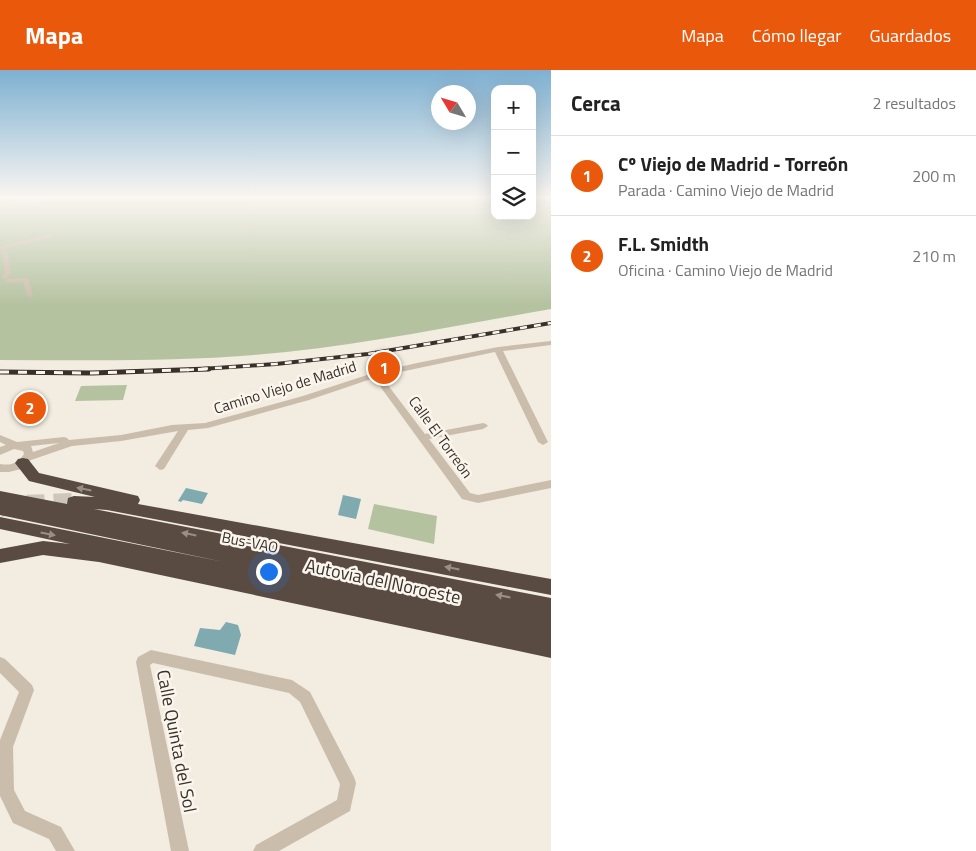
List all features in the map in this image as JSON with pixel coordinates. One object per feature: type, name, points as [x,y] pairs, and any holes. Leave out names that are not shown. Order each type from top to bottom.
[{"type":"highway","points":[[26,460],[29,473],[34,477],[183,513],[220,525]]},
{"type":"highway","name":"Autovía del Noroeste","points":[[0,497],[551,606]]},
{"type":"highway","points":[[74,502],[106,504],[551,587]]},
{"type":"highway","name":"Bus-VAO","points":[[0,510],[551,621]]},
{"type":"highway","name":"Autovía del Noroeste","points":[[0,523],[551,637]]},
{"type":"highway","points":[[0,556],[43,548],[99,555],[551,649]]},
{"type":"street","points":[[3,279],[8,272],[2,250],[49,236]]},
{"type":"street","points":[[3,279],[26,280],[30,296]]},
{"type":"street","name":"Camino Viejo de Madrid","points":[[0,468],[11,468],[62,444],[122,438],[158,430],[205,426],[306,398],[376,375],[498,349],[551,343]]},
{"type":"street","points":[[498,349],[543,442]]},
{"type":"street","name":"Calle El Torreón","points":[[376,375],[464,493],[470,497],[478,499],[551,484]]},
{"type":"street","points":[[423,438],[483,426]]},
{"type":"street","points":[[160,466],[186,427]]},
{"type":"street","points":[[0,438],[28,449],[26,460]]},
{"type":"street","name":"Camino Viejo de Madrid","points":[[0,452],[17,446],[45,441],[85,441]]},
{"type":"street","name":"Calle Quinta del Sol","points":[[180,851],[143,662],[151,656],[292,687],[305,697],[348,783],[344,805],[262,851]]},
{"type":"street","points":[[0,664],[27,690],[5,746],[6,791],[19,817],[55,832],[66,851]]},
{"type":"green space","points":[[0,233],[551,233],[551,309],[329,347],[222,357],[0,360]]},
{"type":"green space","points":[[127,385],[123,400],[75,401],[81,386]]},
{"type":"green space","points":[[374,504],[437,516],[434,544],[368,529]]},
{"type":"water","points":[[186,488],[208,493],[202,504],[183,500],[181,502],[178,501]]},
{"type":"water","points":[[343,495],[361,499],[356,519],[338,515]]},
{"type":"water","points":[[226,622],[238,625],[241,635],[235,655],[194,646],[200,628],[220,630]]},
{"type":"tunnel","points":[[0,508],[22,504],[74,502]]},
{"type":"railway","points":[[194,369],[276,364],[368,354],[551,323]]},
{"type":"railway","points":[[0,372],[92,373],[194,369]]},
{"type":"railway","points":[[187,370],[194,369]]},
{"type":"railway","points":[[194,369],[209,369]]},
{"type":"place","name":"Cº Viejo de Madrid - Torreón","points":[[384,368]]},
{"type":"place","name":"F.L. Smidth","points":[[30,408]]}]
